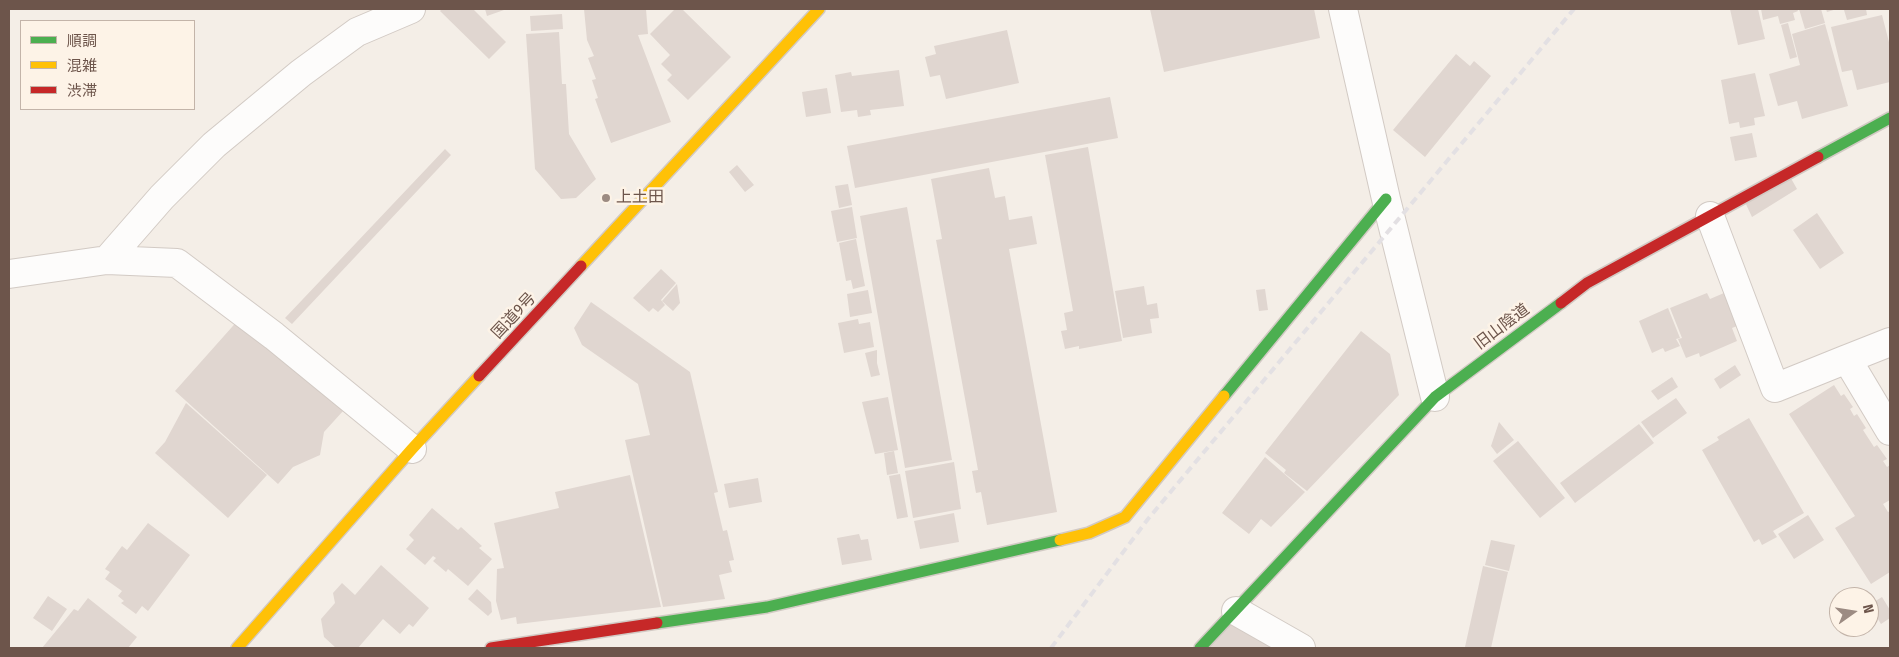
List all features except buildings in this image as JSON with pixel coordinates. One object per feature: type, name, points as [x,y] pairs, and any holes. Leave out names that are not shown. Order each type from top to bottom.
[{"type":"main road","name":"国道9号","points":[[237,648],[412,449],[819,9]]},
{"type":"main road","name":"旧山陰道","points":[[1200,648],[1435,396],[1587,283],[1890,118]]},
{"type":"main road","points":[[491,648],[767,607],[1089,533],[1125,517],[1386,200]]},
{"type":"street","points":[[107,260],[162,197],[214,145],[301,72],[357,32],[411,9]]},
{"type":"street","points":[[1343,9],[1386,200],[1435,396]]},
{"type":"street","points":[[1710,216],[1775,388],[1890,342]]},
{"type":"street","points":[[9,274],[107,260],[177,263],[274,336],[412,449]]},
{"type":"street","points":[[1847,359],[1890,431]]},
{"type":"street","points":[[1236,611],[1301,648]]},
{"type":"railway","points":[[1051,648],[1148,519],[1574,9]]},
{"type":"traffic: fast","points":[[1818,157],[1890,118]]},
{"type":"traffic: fast","points":[[1224,396],[1386,199]]},
{"type":"traffic: fast","points":[[1200,648],[1435,397],[1561,303]]},
{"type":"traffic: fast","points":[[657,623],[767,607],[1060,540]]},
{"type":"traffic: slow","points":[[581,266],[819,9]]},
{"type":"traffic: slow","points":[[237,648],[412,449],[479,376]]},
{"type":"traffic: slow","points":[[1060,540],[1089,533],[1125,517],[1224,396]]},
{"type":"traffic: jam","points":[[1561,303],[1587,283],[1818,157]]},
{"type":"traffic: jam","points":[[479,376],[581,266]]},
{"type":"traffic: jam","points":[[491,648],[657,623]]},
{"type":"place","name":"上土田","points":[[606,198]]}]
